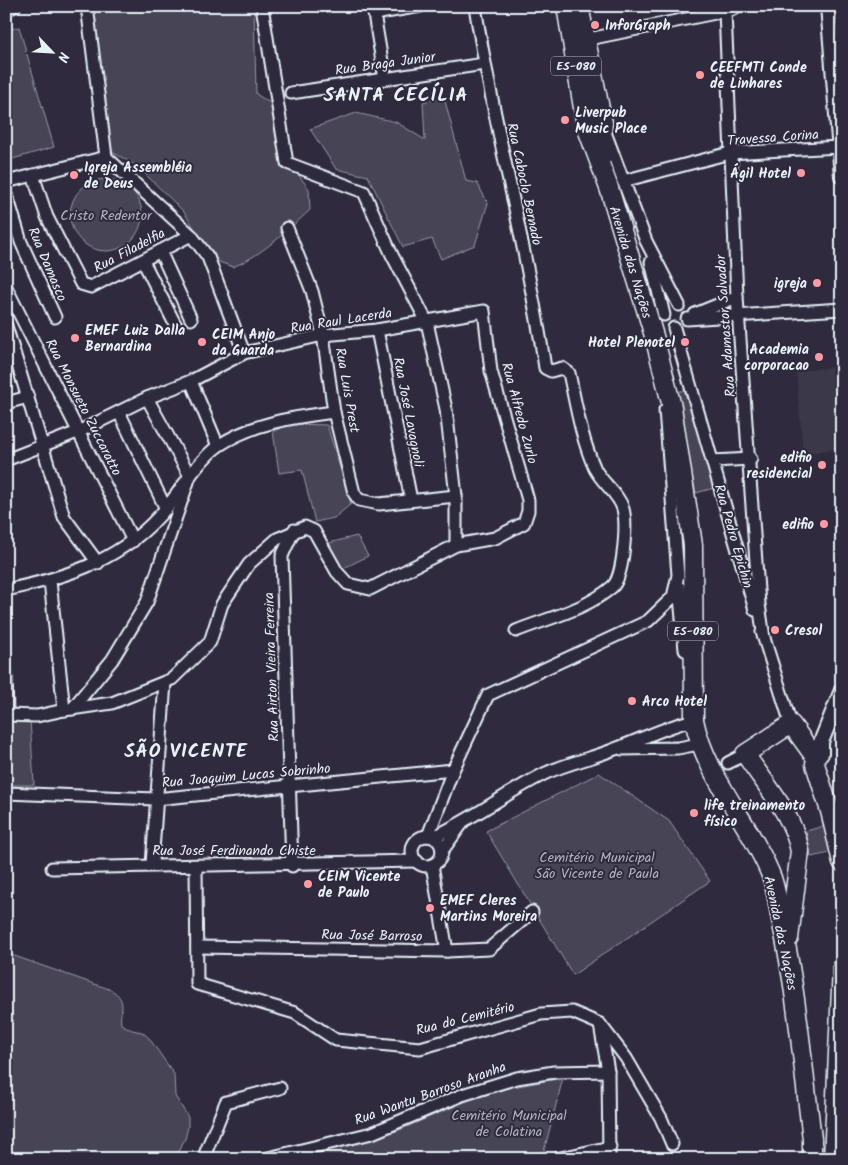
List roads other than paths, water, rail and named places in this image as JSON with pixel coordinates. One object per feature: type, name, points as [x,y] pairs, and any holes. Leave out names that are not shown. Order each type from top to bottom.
[{"type":"main road","name":"ES-080","points":[[566,6],[598,133]]},
{"type":"main road","name":"ES-080","points":[[578,6],[598,133]]},
{"type":"main road","name":"Avenida das Nações","points":[[598,133],[616,185],[672,407],[693,545],[694,720],[699,744],[713,773],[754,839],[771,874],[788,951],[812,1139],[812,1159]]},
{"type":"main road","name":"Avenida das Nações","points":[[654,336],[664,410],[683,485]]},
{"type":"main road","name":"Rua Pedro Epichin","points":[[792,724],[814,752],[842,862]]},
{"type":"main road","points":[[788,951],[800,851],[797,837],[788,818],[745,754],[792,724]]},
{"type":"main road","points":[[771,874],[798,866]]},
{"type":"main road","points":[[833,1159],[842,968]]},
{"type":"street","points":[[6,10],[15,6]]},
{"type":"street","points":[[87,6],[106,157],[191,235],[208,257],[244,353]]},
{"type":"street","points":[[6,672],[7,715],[37,716],[68,709],[112,703],[172,679],[210,642],[222,604],[249,564],[277,539],[294,530],[305,527],[314,531],[337,572],[348,584],[370,589],[456,545],[456,496],[446,409],[427,322],[392,254],[364,192],[287,163],[262,6]]},
{"type":"street","points":[[385,79],[374,14],[421,6]]},
{"type":"street","name":"Rua Caboclo Bernado","points":[[475,6],[484,64],[535,299],[545,368],[551,371],[562,368],[569,373],[579,422],[595,468],[624,511],[623,550],[619,577],[613,586],[576,609],[516,631]]},
{"type":"street","points":[[819,6],[829,13],[842,176]]},
{"type":"street","points":[[584,40],[729,8]]},
{"type":"street","name":"Rua Adamastor Salvador","points":[[729,8],[730,153],[738,316],[750,459],[757,605]]},
{"type":"street","name":"Rua Braga Junior","points":[[292,93],[484,64]]},
{"type":"street","points":[[598,133],[616,185],[646,241],[679,305],[685,309],[687,317],[681,328],[674,328],[668,325],[646,241]]},
{"type":"street","name":"Travessa Corina","points":[[616,185],[730,153],[839,147]]},
{"type":"street","points":[[6,182],[106,157]]},
{"type":"street","name":"Rua Filadelfia","points":[[33,175],[47,217],[81,284],[91,287],[191,235]]},
{"type":"street","name":"Rua Damasco","points":[[6,192],[20,242],[55,318]]},
{"type":"street","name":"Rua Luis Prest","points":[[287,228],[312,292],[323,335],[334,412],[354,493],[359,500],[379,504],[411,500]]},
{"type":"street","points":[[160,251],[191,319]]},
{"type":"street","points":[[143,260],[176,326]]},
{"type":"street","name":"Rua Monsueto Zuccaratto","points":[[6,287],[80,431],[133,541]]},
{"type":"street","points":[[705,315],[737,297]]},
{"type":"street","points":[[664,315],[668,308],[679,305]]},
{"type":"street","points":[[687,317],[705,315],[738,316],[842,309]]},
{"type":"street","name":"Rua Raul Lacerda","points":[[6,460],[80,431],[147,398],[192,381],[244,353],[323,335],[377,330],[484,310]]},
{"type":"street","name":"Rua Alfredo Zurlo","points":[[456,545],[495,538],[524,523],[528,511],[528,500],[492,371],[484,310]]},
{"type":"street","points":[[6,326],[9,344],[28,397],[64,517],[98,563]]},
{"type":"street","name":"Rua Pedro Epichin","points":[[674,328],[757,605],[764,638],[792,724]]},
{"type":"street","name":"Rua José Lavagnoli","points":[[377,330],[411,500]]},
{"type":"street","points":[[192,381],[218,446]]},
{"type":"street","points":[[6,403],[28,397]]},
{"type":"street","points":[[68,709],[112,660],[147,602],[190,476],[147,398]]},
{"type":"street","points":[[664,410],[678,575],[676,599],[684,650],[693,654]]},
{"type":"street","points":[[119,412],[166,509]]},
{"type":"street","points":[[6,590],[50,581],[98,563],[133,541],[166,509],[190,476],[218,446],[246,432],[283,419],[334,412]]},
{"type":"street","points":[[713,461],[750,459]]},
{"type":"street","points":[[411,500],[456,496]]},
{"type":"street","name":"Rua Airton Vieira Ferreira","points":[[292,866],[282,556],[294,530]]},
{"type":"street","points":[[50,581],[68,709]]},
{"type":"street","points":[[430,837],[453,770],[488,695],[648,621],[676,599]]},
{"type":"street","points":[[152,865],[155,799],[165,682]]},
{"type":"street","points":[[814,752],[837,708],[842,690]]},
{"type":"street","points":[[462,824],[442,851],[440,859],[432,865],[424,866],[417,862],[413,853],[415,842],[462,824],[488,805],[547,773],[615,750],[675,725],[694,720]]},
{"type":"street","points":[[615,750],[678,748],[699,744]]},
{"type":"street","points":[[728,763],[745,754]]},
{"type":"street","name":"Rua Joaquim Lucas Sobrinho","points":[[6,793],[155,799],[453,770]]},
{"type":"street","points":[[430,837],[440,843],[442,851]]},
{"type":"street","name":"Rua José Ferdinando Chiste","points":[[52,868],[152,865],[292,866],[417,862]]},
{"type":"street","points":[[432,865],[447,951]]},
{"type":"street","points":[[196,866],[197,947]]},
{"type":"street","name":"Rua José Barroso","points":[[197,947],[447,951],[489,949],[532,912]]},
{"type":"street","name":"Rua do Cemitério","points":[[197,947],[197,984],[295,1013],[336,1040],[420,1048],[541,1014],[562,1012],[572,1012],[600,1024]]},
{"type":"street","points":[[556,1159],[610,1153],[608,1071],[600,1024]]},
{"type":"street","points":[[600,1024],[626,1058],[661,1118],[672,1144]]},
{"type":"street","name":"Rua Wantu Barroso Aranha","points":[[264,1159],[372,1133],[462,1095],[516,1078],[554,1072],[608,1071]]},
{"type":"street","points":[[203,1159],[226,1102],[280,1088]]},
{"type":"place","name":"InforGraph","points":[[595,25]]},
{"type":"place","name":"CEEFMTI Conde de Linhares","points":[[700,75]]},
{"type":"place","name":"Liverpub Music Place","points":[[565,120]]},
{"type":"place","name":"Ágil Hotel","points":[[801,173]]},
{"type":"place","name":"Igreja Assembléia de Deus","points":[[74,175]]},
{"type":"place","name":"igreja","points":[[817,283]]},
{"type":"place","name":"EMEF Luiz Dalla Bernardina","points":[[75,338]]},
{"type":"place","name":"CEIM Anjo da Guarda","points":[[202,342]]},
{"type":"place","name":"Hotel Plenotel","points":[[685,342]]},
{"type":"place","name":"Academia corporacao","points":[[819,357]]},
{"type":"place","name":"edifio residencial","points":[[822,465]]},
{"type":"place","name":"edifio","points":[[824,524]]},
{"type":"place","name":"Cresol","points":[[775,630]]},
{"type":"place","name":"Arco Hotel","points":[[632,701]]},
{"type":"place","name":"life treinamento físico","points":[[694,813]]},
{"type":"place","name":"CEIM Vicente de Paulo","points":[[308,884]]},
{"type":"place","name":"EMEF Cleres Martins Moreira","points":[[430,908]]},
{"type":"district","name":"SANTA CECÍLIA","points":[[396,94]]},
{"type":"district","name":"SÃO VICENTE","points":[[186,750]]},
{"type":"park label","name":"Cristo Redentor","points":[[106,215]]},
{"type":"park label","name":"Cemitério Municipal São Vicente de Paula","points":[[597,866]]},
{"type":"park label","name":"Cemitério Municipal de Colatina","points":[[509,1124]]}]
